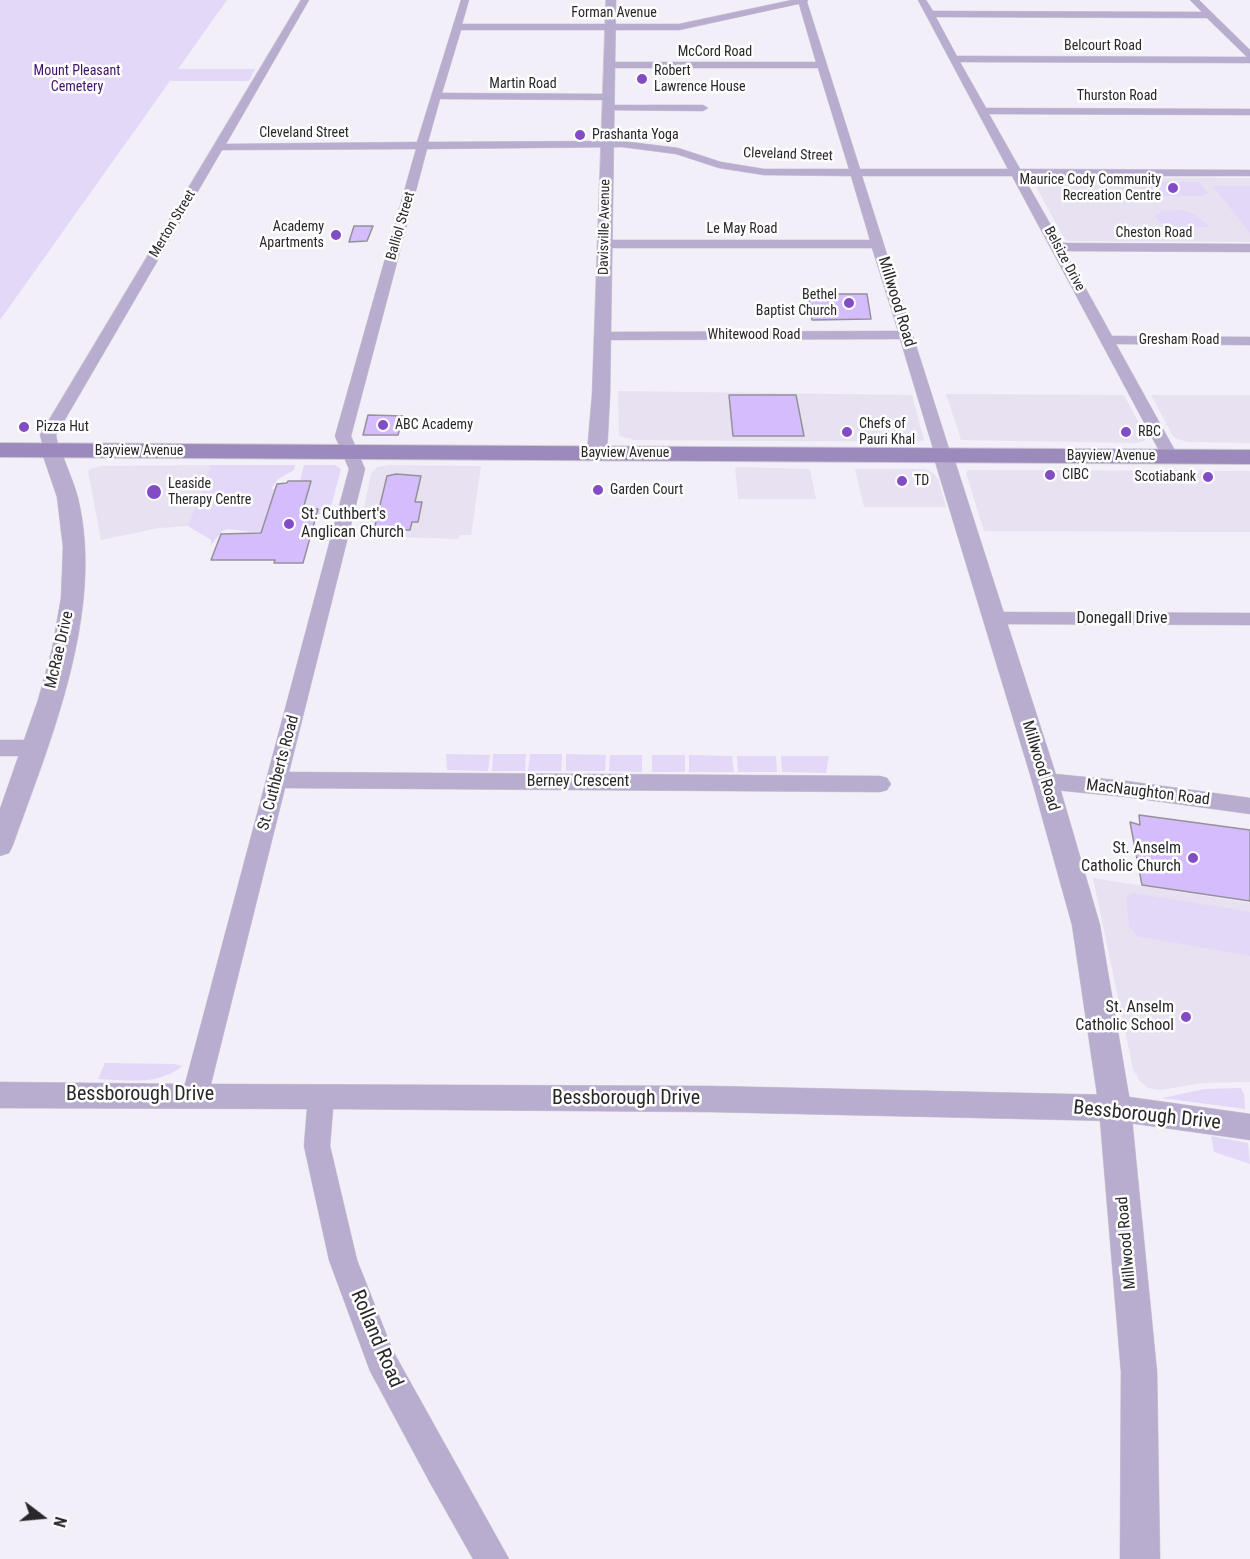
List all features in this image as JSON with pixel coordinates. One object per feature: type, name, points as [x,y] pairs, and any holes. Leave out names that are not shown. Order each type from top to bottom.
[{"type":"main road","name":"Bayview Avenue","points":[[0,450],[1250,457]]},
{"type":"street","name":"Merton Street","points":[[51,450],[48,435],[305,0]]},
{"type":"street","name":"Balliol Street","points":[[349,452],[343,436],[420,161],[422,146],[465,0]]},
{"type":"street","name":"Davisville Avenue","points":[[597,453],[603,336],[611,0]]},
{"type":"street","name":"Forman Avenue","points":[[457,27],[687,26],[803,0]]},
{"type":"street","name":"Millwood Road","points":[[803,0],[821,65],[1045,781],[1086,925],[1115,1108],[1139,1372],[1140,1559]]},
{"type":"street","name":"Belsize Drive","points":[[922,0],[1170,456]]},
{"type":"street","points":[[1194,0],[1250,57]]},
{"type":"street","points":[[954,6],[959,15]]},
{"type":"street","points":[[1076,6],[1083,15]]},
{"type":"street","points":[[931,14],[1209,15]]},
{"type":"street","name":"Belcourt Road","points":[[956,59],[1250,57]]},
{"type":"street","name":"McCord Road","points":[[610,65],[821,65]]},
{"type":"street","name":"Martin Road","points":[[437,96],[703,108]]},
{"type":"street","name":"Thurston Road","points":[[983,111],[1250,112]]},
{"type":"street","name":"Cleveland Street","points":[[219,147],[606,144],[654,147],[719,165],[750,170],[1250,174]]},
{"type":"street","name":"Le May Road","points":[[605,244],[878,244]]},
{"type":"street","name":"Cheston Road","points":[[1058,248],[1250,248]]},
{"type":"street","name":"Whitewood Road","points":[[603,336],[906,335]]},
{"type":"street","name":"Gresham Road","points":[[1108,340],[1250,341]]},
{"type":"street","name":"McRae Drive","points":[[0,845],[34,748],[57,670],[71,609],[74,557],[68,496],[51,450]]},
{"type":"street","name":"St. Cuthberts Road","points":[[195,1095],[357,469],[349,452]]},
{"type":"street","name":"Donegall Drive","points":[[995,618],[1250,619]]},
{"type":"street","points":[[0,748],[34,748]]},
{"type":"street","name":"Berney Crescent","points":[[277,780],[880,784]]},
{"type":"street","name":"MacNaughton Road","points":[[1045,781],[1126,789],[1250,806]]},
{"type":"street","name":"Bessborough Drive","points":[[0,1095],[698,1099],[1115,1108],[1250,1127]]},
{"type":"street","name":"Rolland Road","points":[[321,1098],[317,1146],[343,1260],[381,1360],[440,1470],[492,1559]]},
{"type":"shaded area","points":[[1034,178],[1250,178],[1250,242],[1068,241],[1064,238],[1033,181]]},
{"type":"shaded area","points":[[618,391],[912,395],[924,440],[917,442],[634,440],[619,436]]},
{"type":"shaded area","points":[[946,394],[1124,395],[1146,437],[1145,441],[1136,443],[961,440]]},
{"type":"shaded area","points":[[1151,395],[1250,395],[1250,443],[1188,442],[1177,439],[1173,436]]},
{"type":"shaded area","points":[[211,465],[188,526],[159,528],[101,540],[88,471],[90,469],[101,466]]},
{"type":"shaded area","points":[[389,465],[481,466],[471,535],[460,535],[458,539],[358,536],[371,474],[377,467]]},
{"type":"shaded area","points":[[735,467],[810,469],[816,499],[738,499]]},
{"type":"shaded area","points":[[855,469],[926,469],[938,479],[946,507],[864,507]]},
{"type":"shaded area","points":[[968,470],[1250,471],[1250,532],[984,531],[966,473]]},
{"type":"shaded area","name":"St. Anselm Catholic School","points":[[1093,878],[1250,903],[1250,1082],[1203,1083],[1160,1090],[1148,1088],[1139,1080],[1133,1069]]},
{"type":"green space","name":"Mount Pleasant Cemetery","points":[[0,0],[227,0],[178,69],[255,69],[249,81],[170,81],[0,320]]},
{"type":"green space","name":"Maurice Cody Community Recreation Centre","points":[[1158,182],[1199,182],[1208,194],[1203,194],[1204,196],[1166,196],[1154,190],[1143,191],[1140,186],[1159,184]]},
{"type":"green space","points":[[1213,186],[1250,186],[1250,233]]},
{"type":"green space","points":[[1182,210],[1193,213],[1209,227],[1177,227],[1159,222],[1155,216],[1161,213],[1160,211]]},
{"type":"green space","points":[[211,465],[295,465],[294,470],[278,479],[271,489],[275,489],[261,533],[228,529],[222,531],[211,545],[211,540],[188,526]]},
{"type":"green space","points":[[304,465],[335,465],[341,469],[329,514],[317,514],[317,509],[303,509],[311,481],[300,481]]},
{"type":"green space","points":[[446,754],[490,755],[488,771],[447,770]]},
{"type":"green space","points":[[493,754],[526,754],[525,771],[492,771]]},
{"type":"green space","points":[[530,754],[562,754],[561,771],[528,771]]},
{"type":"green space","points":[[566,754],[606,755],[605,771],[566,771]]},
{"type":"green space","points":[[610,755],[642,755],[642,772],[609,771]]},
{"type":"green space","points":[[652,755],[685,755],[685,772],[652,772]]},
{"type":"green space","points":[[689,755],[732,756],[734,772],[689,772]]},
{"type":"green space","points":[[737,756],[776,756],[777,772],[738,772]]},
{"type":"green space","points":[[781,756],[829,756],[826,773],[782,772]]},
{"type":"green space","points":[[1133,893],[1250,912],[1250,956],[1137,936],[1129,926],[1126,897]]},
{"type":"green space","points":[[105,1063],[182,1066],[163,1077],[153,1079],[131,1081],[98,1079]]},
{"type":"green space","points":[[1241,1088],[1244,1094],[1245,1109],[1162,1098],[1205,1089]]},
{"type":"green space","points":[[1211,1136],[1248,1143],[1250,1164],[1214,1152]]},
{"type":"building","points":[[354,226],[373,226],[367,241],[349,242]]},
{"type":"building","points":[[867,294],[871,319],[812,320],[808,295]]},
{"type":"building","points":[[729,395],[796,395],[804,436],[733,436]]},
{"type":"building","name":"ABC Academy","points":[[368,415],[403,416],[398,435],[363,435]]},
{"type":"building","points":[[396,474],[421,476],[415,502],[422,502],[418,522],[412,522],[410,530],[374,530],[387,476]]},
{"type":"building","name":"St. Cuthbert's Anglican Church","points":[[288,481],[311,481],[303,509],[318,509],[303,563],[274,563],[275,560],[211,560],[221,534],[261,533],[277,484]]},
{"type":"building","name":"St. Anselm Catholic Church","points":[[1139,815],[1250,830],[1250,901],[1142,885],[1130,822],[1140,825]]},
{"type":"place","name":"Robert Lawrence House","points":[[642,79]]},
{"type":"place","name":"Prashanta Yoga","points":[[580,135]]},
{"type":"place","name":"Maurice Cody Community Recreation Centre","points":[[1173,188]]},
{"type":"place","name":"Academy Apartments","points":[[336,235]]},
{"type":"place","name":"Bethel Baptist Church","points":[[849,303]]},
{"type":"place","name":"ABC Academy","points":[[383,425]]},
{"type":"place","name":"Pizza Hut","points":[[24,427]]},
{"type":"place","name":"Chefs of Pauri Khal","points":[[847,432]]},
{"type":"place","name":"RBC","points":[[1126,432]]},
{"type":"place","name":"CIBC","points":[[1050,475]]},
{"type":"place","name":"Scotiabank","points":[[1208,477]]},
{"type":"place","name":"TD","points":[[902,481]]},
{"type":"place","name":"Garden Court","points":[[598,490]]},
{"type":"place","name":"Leaside Therapy Centre","points":[[154,492]]},
{"type":"place","name":"St. Cuthbert's Anglican Church","points":[[289,524]]},
{"type":"place","name":"St. Anselm Catholic Church","points":[[1193,858]]},
{"type":"place","name":"St. Anselm Catholic School","points":[[1186,1017]]}]
